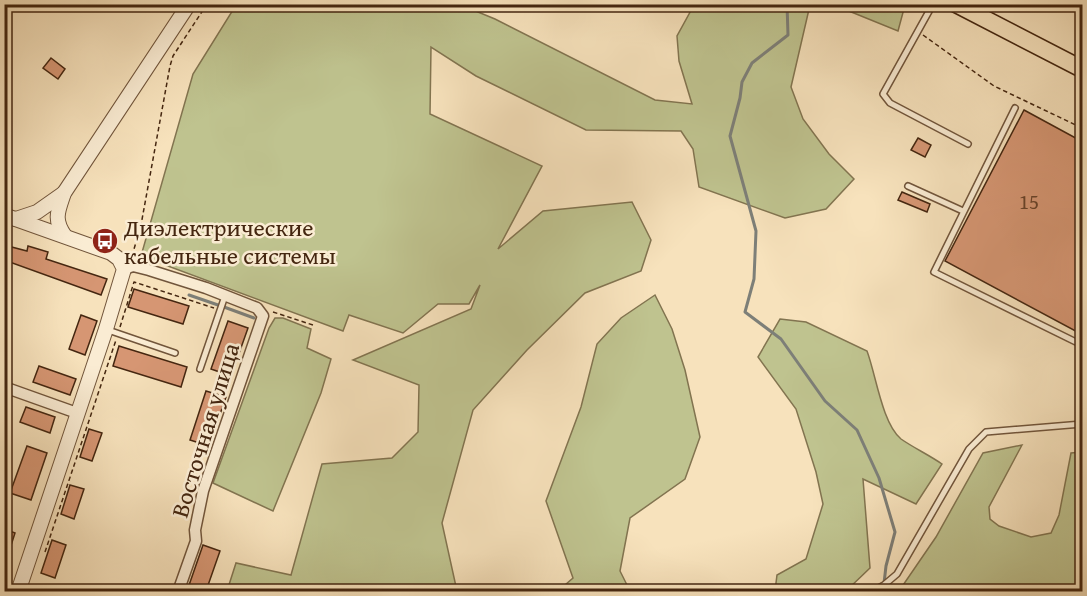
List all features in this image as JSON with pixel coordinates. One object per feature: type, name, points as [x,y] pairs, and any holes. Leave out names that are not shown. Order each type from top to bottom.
[{"type":"main road","points":[[956,4],[986,11],[1083,69]]},
{"type":"street","points":[[65,236],[58,227],[57,214],[64,193],[189,4]]},
{"type":"street","points":[[10,217],[37,212],[64,193]]},
{"type":"street","points":[[10,217],[111,253],[119,259],[124,269],[112,331],[78,413],[18,591]]},
{"type":"street","points":[[124,269],[133,266],[149,270],[257,308],[262,314]]},
{"type":"street","name":"Восточная улица","points":[[178,591],[196,541],[195,530],[203,491],[262,314]]},
{"type":"street","points":[[4,387],[78,413]]},
{"type":"lane","points":[[933,4],[883,94],[890,103],[968,144]]},
{"type":"lane","points":[[1015,108],[934,272],[1083,345]]},
{"type":"lane","points":[[908,186],[963,212]]},
{"type":"lane","points":[[200,369],[225,296]]},
{"type":"lane","points":[[112,331],[175,353]]},
{"type":"lane","points":[[871,591],[884,585],[897,574],[969,449],[986,432],[1083,424]]},
{"type":"path","points":[[124,269],[132,256],[141,225],[173,56],[207,4]]},
{"type":"path","points":[[918,31],[994,86],[1083,128]]},
{"type":"path","points":[[42,558],[112,331],[134,282],[220,310]]},
{"type":"path","points":[[262,314],[274,312],[313,325]]},
{"type":"green space","points":[[236,5],[461,5],[495,19],[655,100],[692,104],[679,61],[677,36],[694,5],[810,5],[791,87],[803,119],[829,154],[854,179],[826,209],[785,218],[699,187],[693,149],[681,131],[586,130],[476,76],[431,47],[430,114],[542,166],[498,249],[543,211],[632,202],[651,240],[641,271],[585,293],[527,350],[473,410],[442,523],[457,591],[227,591],[236,563],[291,575],[322,464],[392,458],[418,432],[419,385],[353,360],[471,309],[480,285],[469,304],[438,304],[403,333],[349,315],[343,331],[141,256],[193,74]]},
{"type":"green space","points":[[834,5],[905,5],[898,31]]},
{"type":"green space","points":[[655,295],[672,329],[685,370],[700,437],[685,479],[630,518],[620,571],[630,591],[558,591],[573,578],[546,501],[581,407],[597,344],[621,318]]},
{"type":"green space","points":[[275,318],[283,318],[311,329],[307,348],[331,359],[321,393],[273,511],[213,483],[269,328]]},
{"type":"green space","points":[[780,319],[806,322],[867,351],[884,410],[894,432],[901,439],[942,464],[916,504],[863,479],[870,568],[846,591],[775,591],[777,575],[806,559],[823,504],[816,472],[796,409],[758,357]]},
{"type":"green space","points":[[1022,445],[989,507],[990,519],[999,526],[1031,537],[1051,533],[1059,515],[1071,453],[1082,452],[1082,591],[899,591],[936,537],[983,453]]},
{"type":"building","points":[[51,58],[65,69],[58,79],[43,68]]},
{"type":"building","points":[[1024,110],[1083,142],[1083,335],[945,261]]},
{"type":"building","points":[[918,138],[931,145],[925,157],[911,150]]},
{"type":"building","points":[[902,192],[930,204],[927,212],[898,200]]},
{"type":"building","points":[[4,245],[27,251],[28,246],[48,252],[46,259],[107,279],[101,295],[4,260]]},
{"type":"building","points":[[134,289],[189,306],[183,324],[128,307]]},
{"type":"building","points":[[81,315],[97,321],[85,355],[69,349]]},
{"type":"building","points":[[228,321],[248,328],[231,376],[211,369]]},
{"type":"building","points":[[119,346],[187,367],[181,387],[113,366]]},
{"type":"building","points":[[39,366],[76,379],[70,395],[33,382]]},
{"type":"building","points":[[206,391],[226,397],[209,446],[190,440]]},
{"type":"building","points":[[26,407],[55,417],[50,433],[20,422]]},
{"type":"building","points":[[89,429],[102,433],[92,461],[80,457]]},
{"type":"building","points":[[27,446],[47,453],[31,500],[10,493]]},
{"type":"building","points":[[70,485],[84,489],[74,519],[61,514]]},
{"type":"building","points":[[4,529],[15,533],[6,561],[4,561]]},
{"type":"building","points":[[52,540],[66,545],[55,578],[41,573]]},
{"type":"building","points":[[203,545],[220,551],[206,591],[187,591]]},
{"type":"waterway","points":[[787,4],[788,35],[752,63],[742,82],[730,136],[756,231],[754,279],[745,312],[781,339],[825,401],[857,430],[879,478],[895,532],[886,566],[883,592]]},
{"type":"waterway","points":[[189,295],[218,305]]},
{"type":"waterway","points":[[224,307],[254,318]]},
{"type":"place","name":"Диэлектрические кабельные системы","points":[[105,241]]}]
